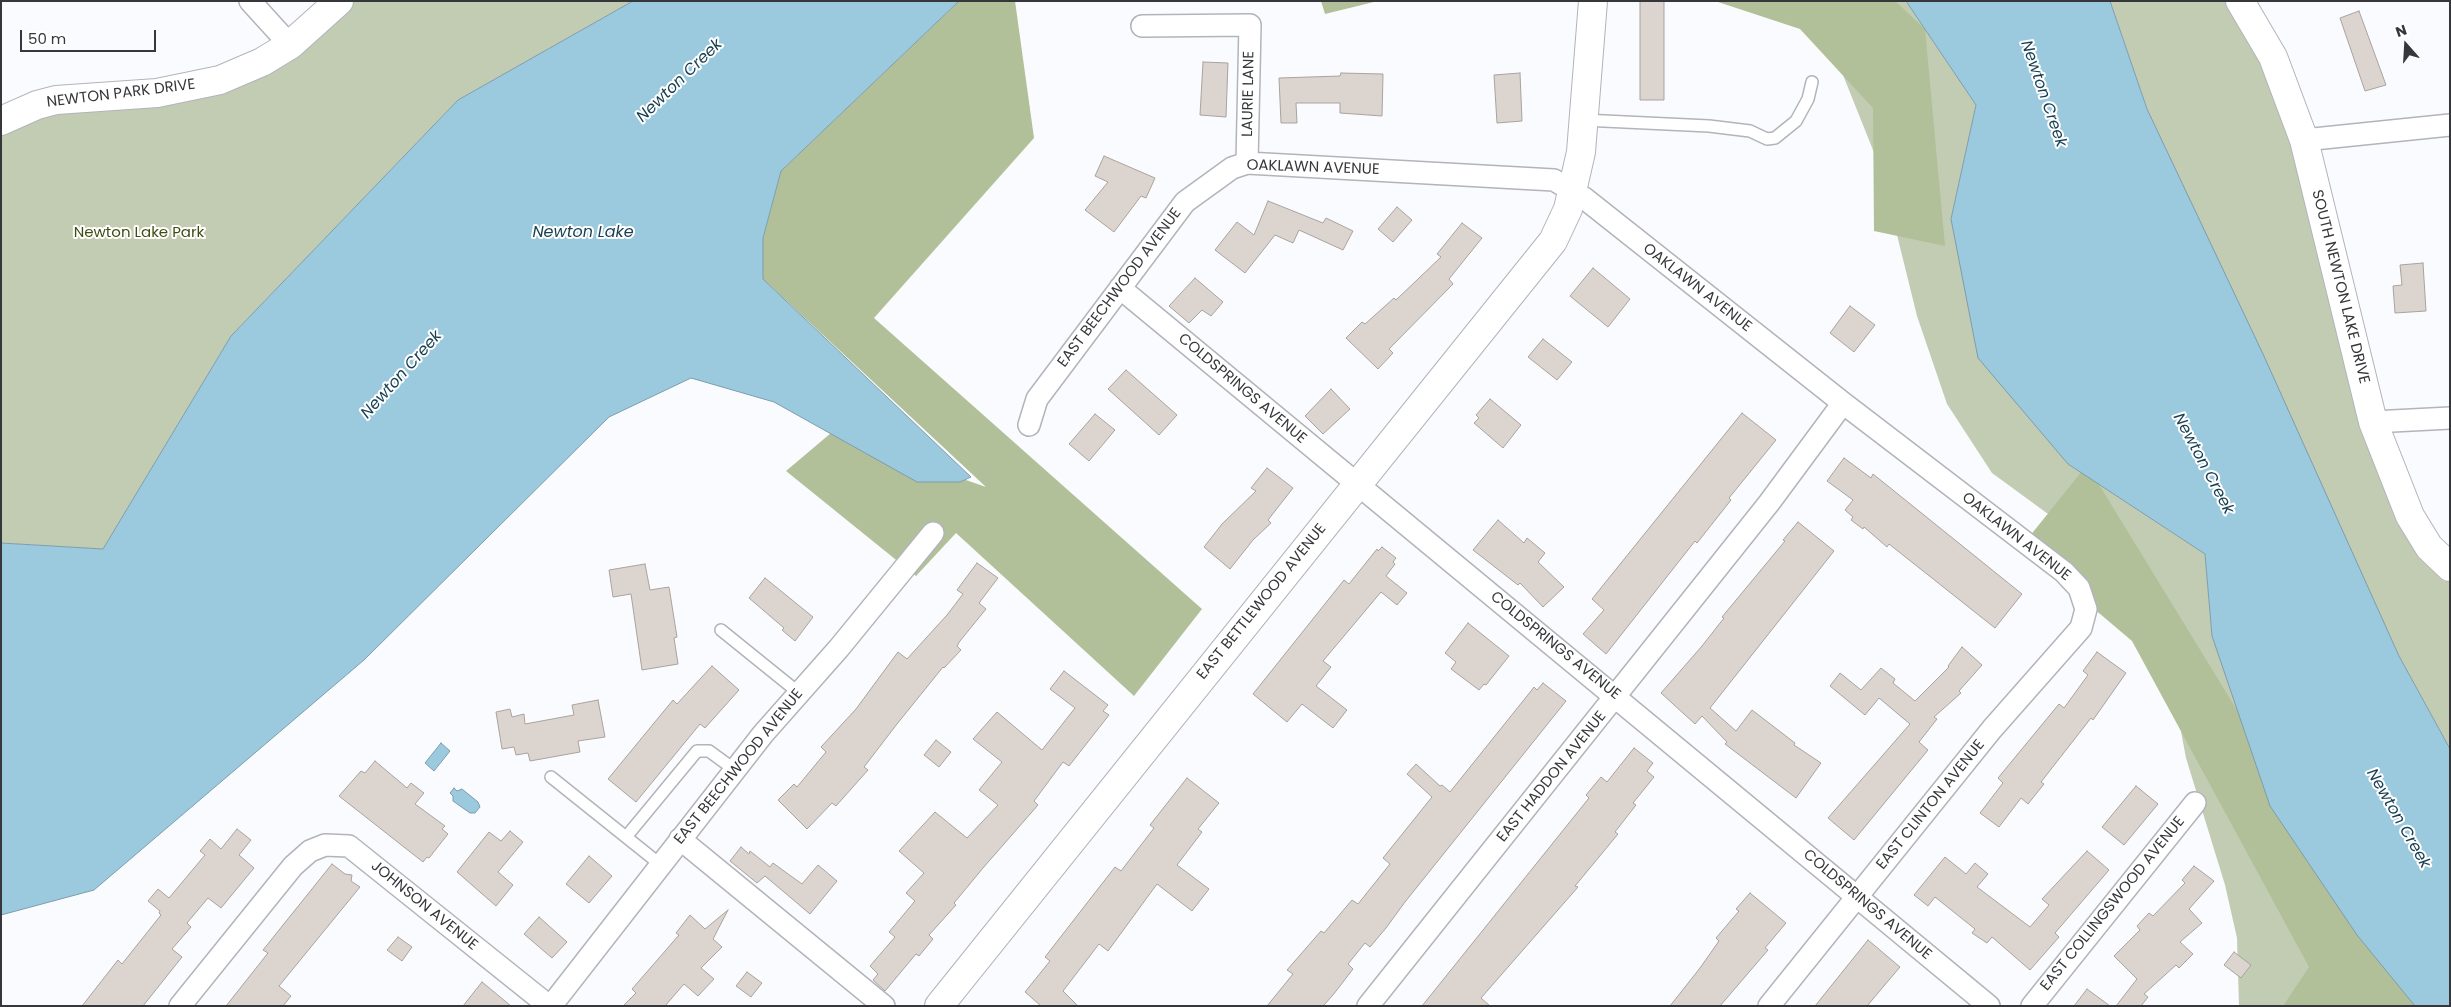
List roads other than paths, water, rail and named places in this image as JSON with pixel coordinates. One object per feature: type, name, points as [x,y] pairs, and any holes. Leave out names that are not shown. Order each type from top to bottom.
[{"type":"street","points":[[250,1],[290,45]]},
{"type":"street","name":"NEWTON PARK DRIVE","points":[[1,121],[37,105],[56,100],[157,93],[220,80],[262,62],[290,45],[339,1]]},
{"type":"street","name":"EAST BETTLEWOOD AVENUE","points":[[939,1006],[1553,241],[1568,209],[1581,152],[1593,1]]},
{"type":"street","name":"SOUTH NEWTON LAKE DRIVE","points":[[2240,1],[2273,56],[2304,140],[2373,422],[2410,516],[2429,547],[2450,567]]},
{"type":"street","name":"LAURIE LANE","points":[[1142,26],[1250,25],[1240,165]]},
{"type":"street","points":[[2304,140],[2450,125]]},
{"type":"street","name":"OAKLAWN AVENUE","points":[[1240,165],[1554,180],[1584,198],[1843,403],[2064,572],[2079,588],[2084,603]]},
{"type":"street","name":"EAST BEECHWOOD AVENUE","points":[[1029,425],[1037,399],[1185,202],[1240,165]]},
{"type":"street","name":"COLDSPRINGS AVENUE","points":[[1120,288],[1617,696],[1989,1006]]},
{"type":"street","name":"EAST HADDON AVENUE","points":[[1368,1006],[1617,696],[1769,503],[1843,403]]},
{"type":"street","points":[[2373,422],[2450,418]]},
{"type":"street","name":"EAST BEECHWOOD AVENUE","points":[[550,1006],[735,770],[933,533]]},
{"type":"street","name":"EAST CLINTON AVENUE","points":[[1769,1006],[1992,729],[2081,628],[2086,609],[2084,603]]},
{"type":"street","name":"EAST COLLINGSWOOD AVENUE","points":[[2032,1006],[2194,803]]},
{"type":"street","points":[[680,840],[884,1006]]},
{"type":"street","name":"JOHNSON AVENUE","points":[[180,1006],[292,866],[310,851],[325,845],[349,846],[550,1006]]},
{"type":"lane","points":[[1583,120],[1709,126],[1750,131],[1767,139],[1775,138],[1796,120],[1808,99],[1812,82]]},
{"type":"lane","points":[[721,630],[799,693]]},
{"type":"lane","points":[[626,837],[697,751],[709,751],[735,770]]},
{"type":"lane","points":[[551,777],[660,865]]},
{"type":"water","name":"Newton Lake","points":[[633,1],[959,1],[781,171],[763,238],[763,279],[971,477],[960,482],[917,482],[774,402],[691,378],[609,417],[364,660],[94,890],[1,915],[1,543],[103,549],[231,336],[458,100]]},
{"type":"water","name":"Newton Creek","points":[[1906,1],[2110,1],[2147,109],[2263,354],[2399,656],[2450,749],[2450,1006],[2415,1006],[2357,935],[2270,806],[2212,636],[2205,554],[2068,464],[1978,358],[1951,219],[1976,105]]},
{"type":"water","points":[[441,743],[450,751],[434,771],[425,763]]},
{"type":"water","points":[[454,788],[457,791],[462,789],[478,802],[480,807],[475,813],[470,813],[453,801],[453,796],[450,793]]},
{"type":"park label","name":"Newton Lake Park","points":[[139,233]]}]
